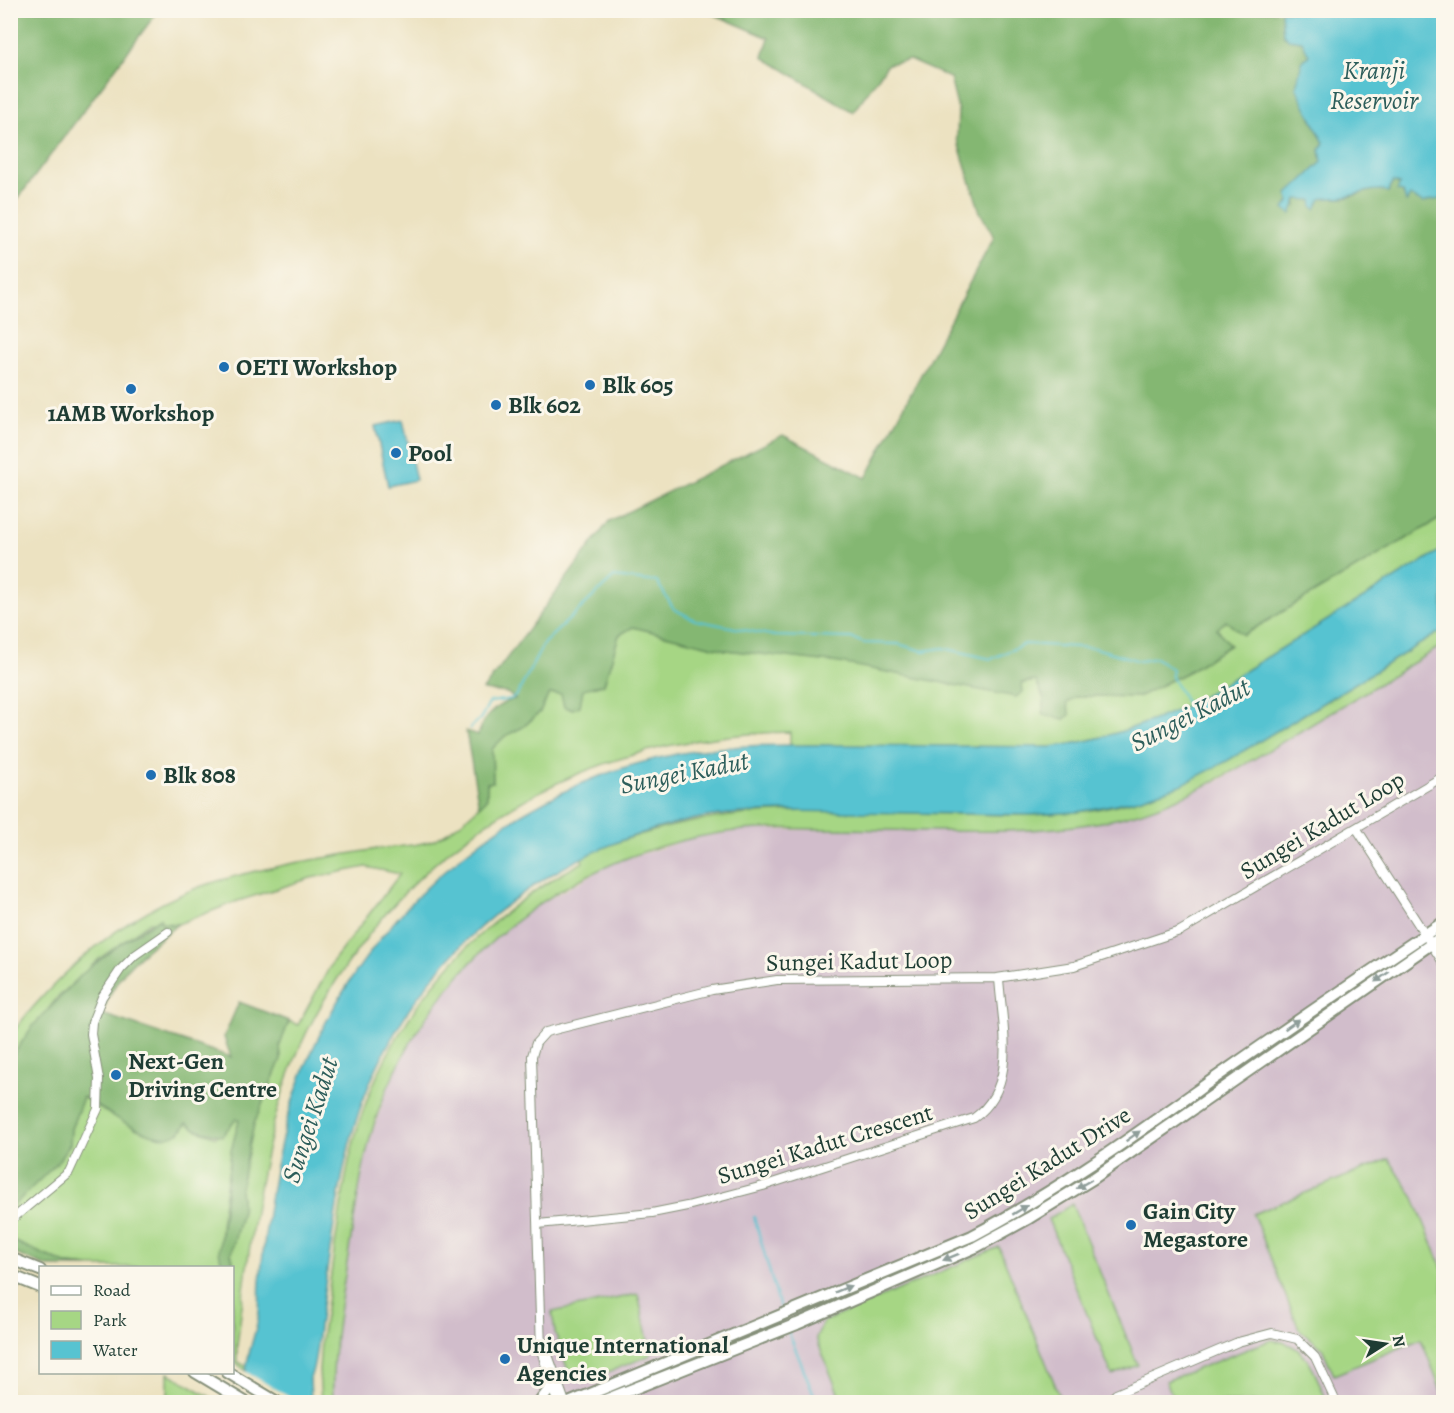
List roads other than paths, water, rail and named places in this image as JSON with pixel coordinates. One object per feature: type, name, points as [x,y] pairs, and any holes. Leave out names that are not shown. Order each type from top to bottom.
[{"type":"main road","name":"Sungei Kadut Drive","points":[[600,1402],[787,1328],[976,1247],[1029,1218],[1094,1178],[1427,939],[1443,922]]},
{"type":"main road","name":"Sungei Kadut Drive","points":[[571,1402],[972,1236],[1017,1212],[1085,1170],[1314,1009],[1427,939],[1443,935]]},
{"type":"main road","points":[[10,1258],[39,1270]]},
{"type":"main road","points":[[10,1275],[39,1287]]},
{"type":"main road","points":[[642,1373],[650,1381],[660,1380]]},
{"type":"main road","points":[[198,1374],[245,1402]]},
{"type":"main road","points":[[230,1375],[277,1402]]},
{"type":"main road","points":[[540,1402],[548,1391],[550,1380]]},
{"type":"street","name":"Sungei Kadut Loop","points":[[557,1402],[541,1350],[543,1341],[532,1056],[536,1043],[546,1032],[712,990],[777,980],[999,978],[1074,966],[1180,932],[1443,776]]},
{"type":"street","points":[[1357,829],[1443,964]]},
{"type":"street","points":[[10,1221],[69,1172],[98,1108],[100,1096],[91,1040],[95,1014],[120,969],[135,955],[168,932]]},
{"type":"street","name":"Sungei Kadut Crescent","points":[[538,1224],[652,1213],[695,1204],[763,1186],[974,1118],[996,1097],[1002,1083],[1004,1068],[999,978]]},
{"type":"street","points":[[1108,1402],[1116,1394],[1238,1342],[1272,1333],[1297,1339],[1315,1357],[1336,1402]]},
{"type":"street","name":"Sungei Kadut Loop","points":[[543,1341],[565,1402]]},
{"type":"water","name":"Kranji Reservoir","points":[[1281,11],[1443,11],[1443,199],[1423,203],[1410,196],[1406,202],[1403,192],[1397,191],[1400,184],[1393,182],[1388,192],[1371,191],[1342,198],[1321,199],[1316,209],[1313,207],[1312,200],[1297,199],[1291,214],[1284,209],[1289,202],[1288,194],[1322,162],[1320,150],[1324,143],[1296,87],[1302,62],[1309,55],[1302,41],[1288,39],[1283,34]]},
{"type":"water","name":"Pool","points":[[403,420],[416,480],[388,486],[375,426]]},
{"type":"water","name":"Sungei Kadut","points":[[1443,549],[1443,630],[1227,761],[1181,785],[1135,800],[1078,812],[1030,815],[786,811],[738,813],[691,820],[629,838],[570,864],[516,898],[468,938],[426,986],[391,1039],[364,1097],[346,1159],[338,1199],[310,1378],[311,1402],[249,1402],[247,1364],[258,1319],[265,1236],[276,1167],[293,1100],[318,1037],[351,979],[392,925],[439,876],[492,834],[549,799],[611,772],[698,750],[784,745],[1051,747],[1088,741],[1123,731],[1191,704]]},
{"type":"waterway","name":"Sungei Kadut","points":[[470,728],[480,719],[490,702],[511,699],[517,695],[544,643],[614,577],[657,582],[674,609],[695,620],[775,636],[851,638],[864,643],[898,644],[923,651],[943,648],[991,659],[1025,644],[1095,648],[1140,661],[1156,658],[1172,669],[1172,677],[1188,706]]},
{"type":"waterway","points":[[754,1217],[780,1308]]},
{"type":"waterway","points":[[788,1331],[817,1402]]},
{"type":"place","name":"OETI Workshop","points":[[224,367]]},
{"type":"place","name":"Blk 605","points":[[590,385]]},
{"type":"place","name":"1AMB Workshop","points":[[131,389]]},
{"type":"place","name":"Blk 602","points":[[496,405]]},
{"type":"place","name":"Pool","points":[[396,453]]},
{"type":"place","name":"Blk 808","points":[[151,775]]},
{"type":"place","name":"Next-Gen Driving Centre","points":[[116,1075]]},
{"type":"place","name":"Gain City Megastore","points":[[1131,1225]]},
{"type":"place","name":"Unique International Agencies","points":[[505,1359]]}]
